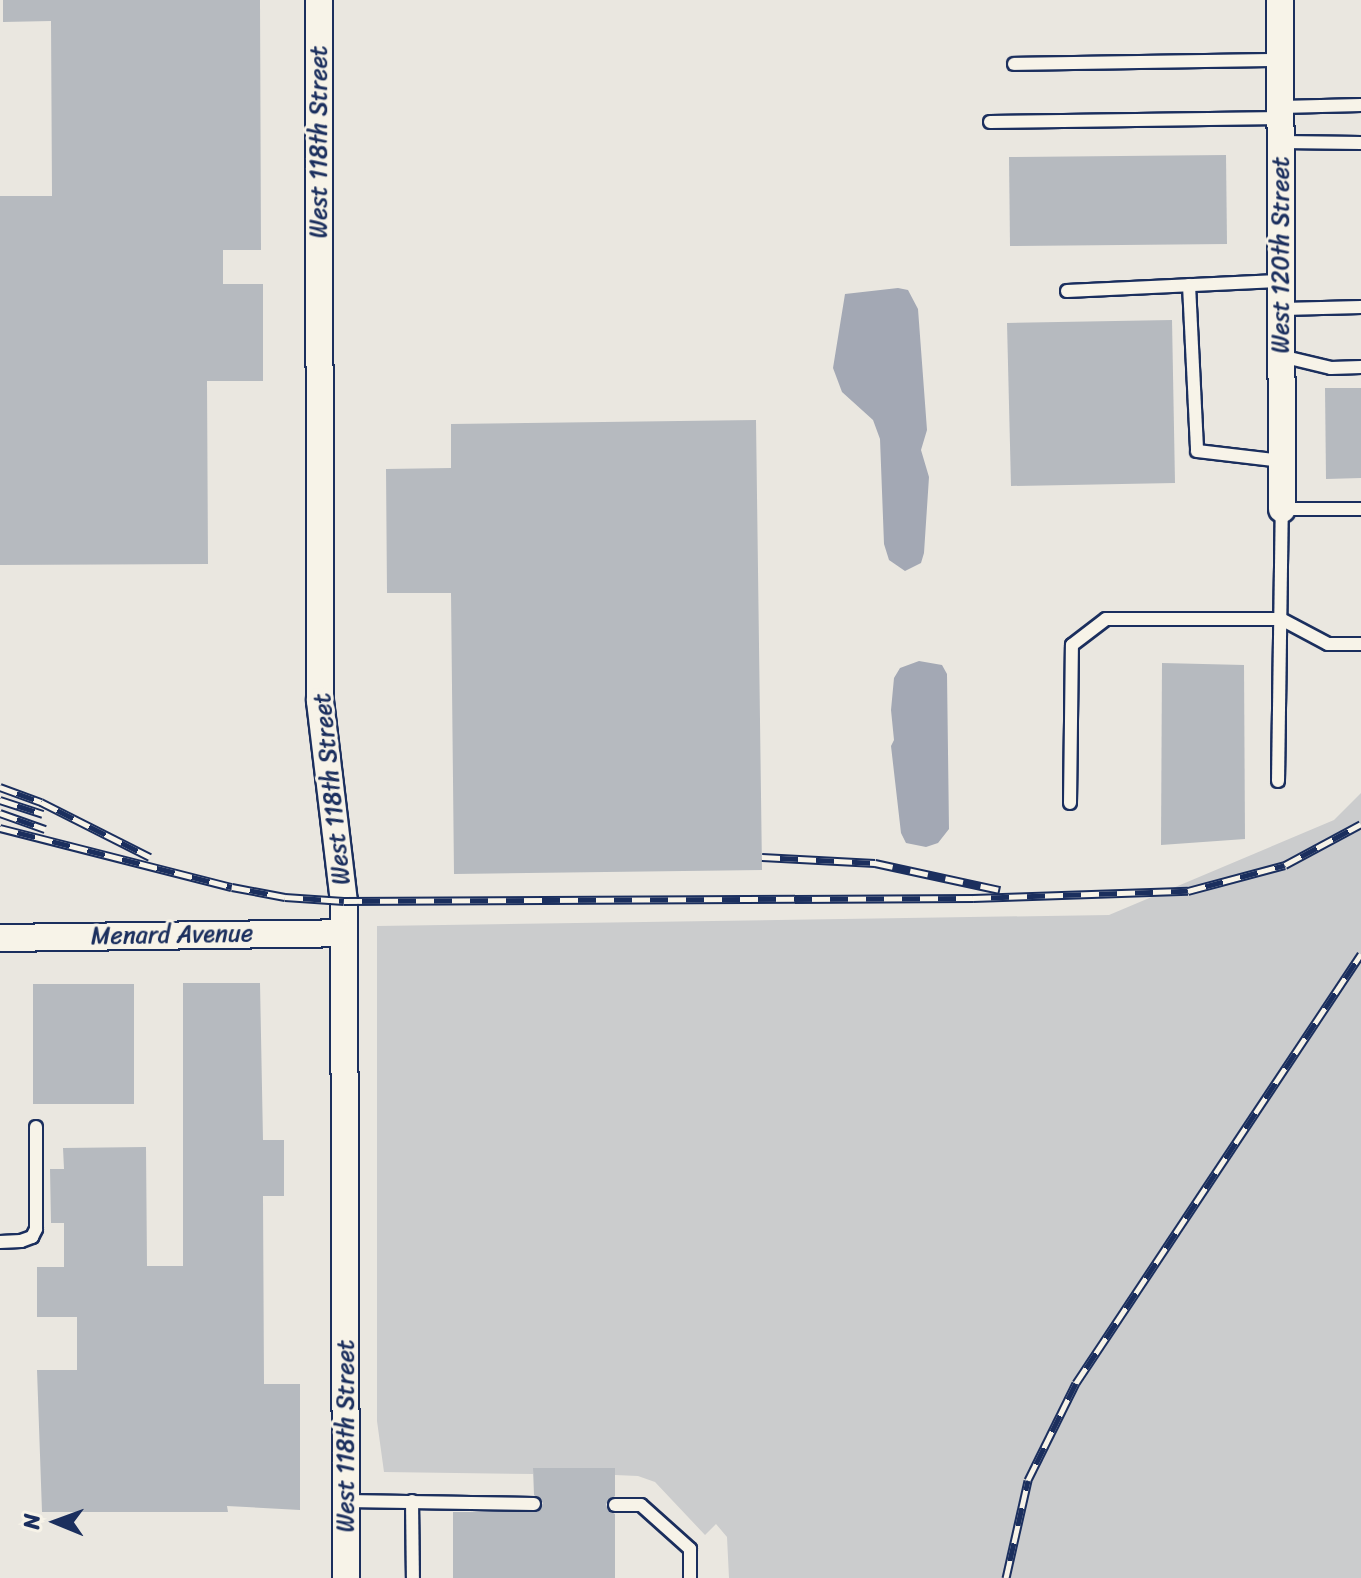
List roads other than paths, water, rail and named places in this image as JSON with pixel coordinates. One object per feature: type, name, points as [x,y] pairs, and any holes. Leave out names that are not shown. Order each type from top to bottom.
[{"type":"street","name":"West 118th Street","points":[[319,0],[320,701],[344,901],[346,1578]]},
{"type":"street","name":"West 120th Street","points":[[1280,0],[1283,309],[1274,461],[1282,509]]},
{"type":"street","name":"Menard Avenue","points":[[0,938],[344,933]]},
{"type":"lane","points":[[1014,64],[1281,60]]},
{"type":"lane","points":[[990,122],[1282,122],[1361,105]]},
{"type":"lane","points":[[1282,122],[1361,143]]},
{"type":"lane","points":[[1067,291],[1283,281]]},
{"type":"lane","points":[[1189,285],[1197,451],[1274,461]]},
{"type":"lane","points":[[1283,309],[1361,307]]},
{"type":"lane","points":[[1281,356],[1331,368],[1361,367]]},
{"type":"lane","points":[[1278,781],[1282,509],[1361,509]]},
{"type":"lane","points":[[1070,803],[1072,645],[1106,619],[1281,619],[1328,644],[1361,644]]},
{"type":"lane","points":[[0,1242],[21,1241],[32,1237],[36,1229],[36,1127]]},
{"type":"lane","points":[[346,1501],[534,1504]]},
{"type":"lane","points":[[412,1501],[413,1578]]},
{"type":"lane","points":[[615,1505],[641,1505],[690,1549],[690,1578]]},
{"type":"railway","points":[[0,787],[41,802],[150,857]]},
{"type":"railway","points":[[0,800],[43,814]]},
{"type":"railway","points":[[0,813],[45,829]]},
{"type":"railway","points":[[0,828],[232,887],[285,897],[344,901],[973,898],[1188,891],[1285,865],[1361,824]]},
{"type":"railway","points":[[762,857],[875,863],[1000,890]]},
{"type":"railway","points":[[1006,1578],[1028,1480],[1076,1383],[1361,954]]}]
